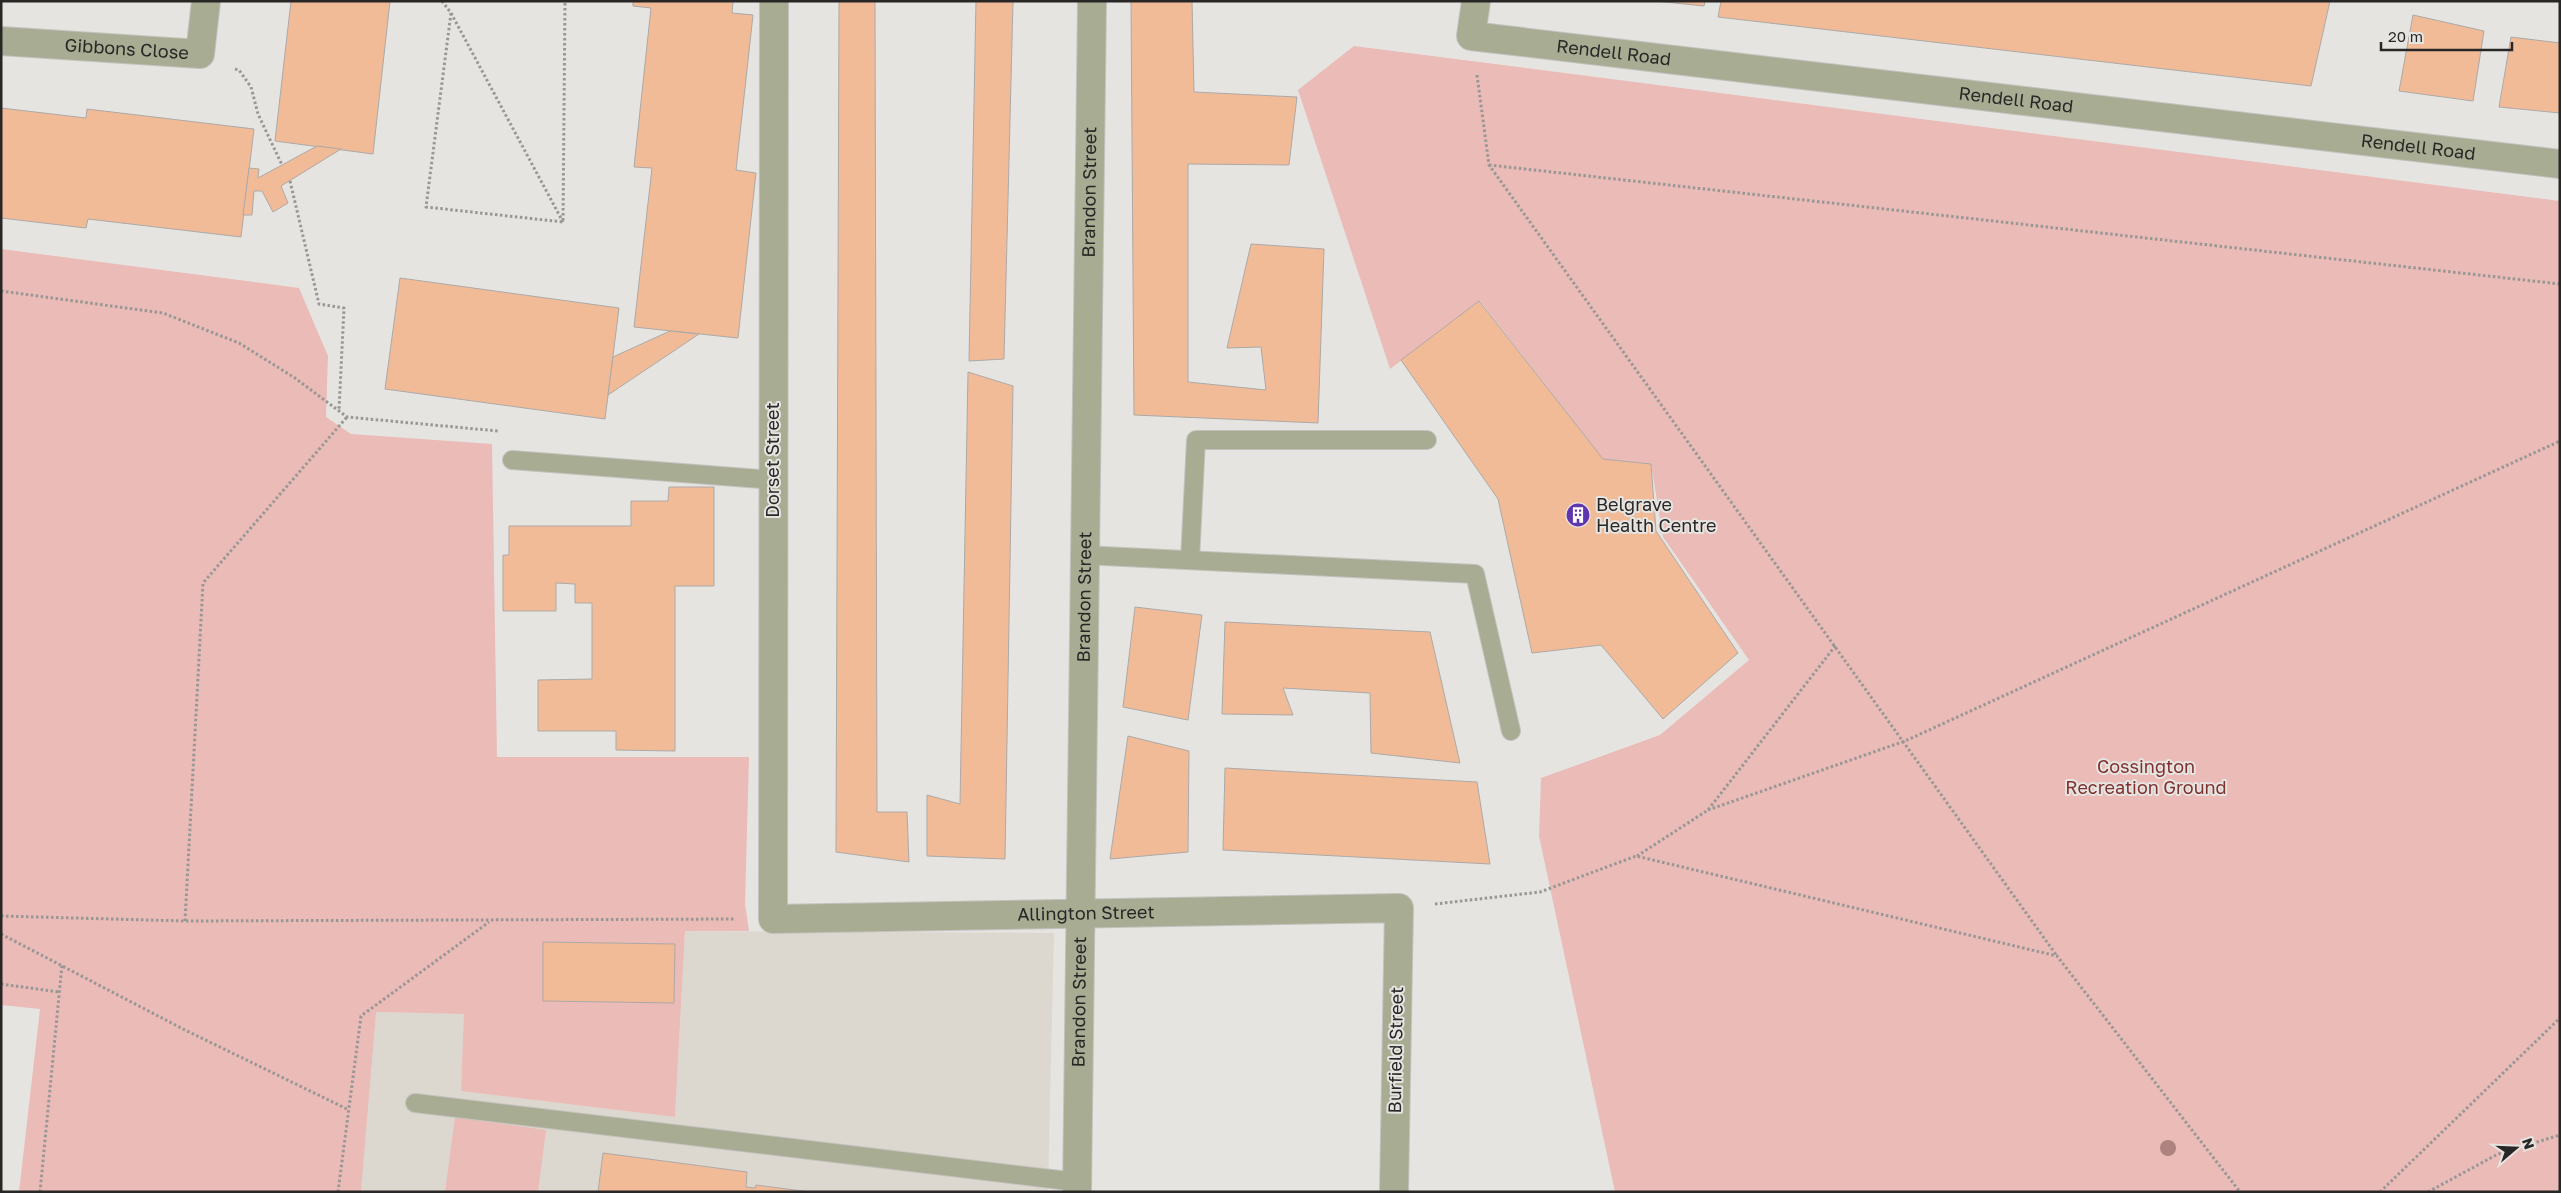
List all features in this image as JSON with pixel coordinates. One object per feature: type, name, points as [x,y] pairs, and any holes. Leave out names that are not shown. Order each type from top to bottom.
[{"type":"street","name":"Gibbons Close","points":[[1,41],[200,54],[206,1]]},
{"type":"street","name":"Dorset Street","points":[[773,919],[774,1]]},
{"type":"street","name":"Brandon Street","points":[[1077,1187],[1092,1]]},
{"type":"street","points":[[1471,36],[1476,1]]},
{"type":"street","name":"Rendell Road","points":[[1471,36],[2560,164]]},
{"type":"street","name":"Allington Street","points":[[773,919],[1080,912],[1399,908]]},
{"type":"street","name":"Burfield Street","points":[[1394,1192],[1399,908]]},
{"type":"lane","points":[[1190,560],[1196,440],[1427,440]]},
{"type":"lane","points":[[512,460],[773,480]]},
{"type":"lane","points":[[1084,555],[1475,574],[1511,731]]},
{"type":"lane","points":[[415,1103],[1077,1187]]},
{"type":"path","points":[[442,1],[451,13],[563,222]]},
{"type":"path","points":[[563,222],[565,1]]},
{"type":"path","points":[[451,13],[426,207],[563,222]]},
{"type":"path","points":[[1471,36],[1489,165],[1836,645],[2057,956],[2240,1192]]},
{"type":"path","points":[[200,54],[239,70],[251,87],[258,114],[282,166]]},
{"type":"path","points":[[1489,165],[2560,284]]},
{"type":"path","points":[[290,180],[319,304],[344,308],[339,411]]},
{"type":"path","points":[[1,291],[163,313],[239,342],[295,378],[347,417],[203,583],[185,921]]},
{"type":"path","points":[[1399,908],[1540,892],[1636,856],[1708,810],[1904,741],[2560,441]]},
{"type":"path","points":[[1708,810],[1836,645]]},
{"type":"path","points":[[1636,856],[2057,956]]},
{"type":"path","points":[[1,916],[185,921],[489,922],[773,919]]},
{"type":"path","points":[[338,1192],[347,1109],[361,1016],[489,922]]},
{"type":"path","points":[[1,934],[62,964],[183,1029],[347,1109]]},
{"type":"path","points":[[40,1192],[62,964]]},
{"type":"path","points":[[1,984],[59,992]]},
{"type":"path","points":[[2380,1192],[2560,1018]]},
{"type":"path","points":[[2428,1192],[2498,1154],[2560,1135]]},
{"type":"shaded area","points":[[685,931],[1054,933],[1048,1192],[361,1192],[375,1012],[465,1014],[461,1091],[675,1117]]},
{"type":"green space","name":"Cossington Recreation Ground","points":[[1354,46],[2560,201],[2560,1192],[1615,1192],[1539,836],[1541,778],[1660,735],[1749,660],[1663,537],[1651,464],[1603,459],[1480,301],[1390,369],[1298,90]]},
{"type":"green space","points":[[1,249],[299,288],[328,356],[326,417],[351,434],[492,444],[497,757],[749,757],[745,904],[749,931],[685,931],[675,1117],[461,1091],[464,1014],[376,1012],[361,1192],[19,1192],[40,1009],[1,1005]]},
{"type":"green space","points":[[455,1117],[546,1130],[538,1192],[445,1192]]},
{"type":"building","points":[[291,1],[390,1],[373,154],[275,141]]},
{"type":"building","points":[[633,1],[733,1],[732,13],[753,15],[736,170],[756,173],[738,338],[634,327],[652,168],[634,167],[651,8],[633,6]]},
{"type":"building","points":[[839,1],[875,1],[877,812],[907,812],[909,862],[836,852]]},
{"type":"building","points":[[976,1],[1013,1],[1004,359],[969,361]]},
{"type":"building","points":[[1131,1],[1192,1],[1194,92],[1297,97],[1289,165],[1188,164],[1188,382],[1266,390],[1261,347],[1227,348],[1251,244],[1324,249],[1318,423],[1134,415]]},
{"type":"building","points":[[1655,1],[1705,1],[1704,6]]},
{"type":"building","points":[[1721,1],[2330,1],[2311,86],[1718,17]]},
{"type":"building","points":[[2413,15],[2484,31],[2473,101],[2399,91]]},
{"type":"building","points":[[2511,37],[2560,43],[2560,113],[2499,107]]},
{"type":"building","points":[[1,108],[86,118],[87,109],[254,129],[241,237],[88,219],[86,228],[1,218]]},
{"type":"building","points":[[317,146],[341,149],[281,186],[288,203],[273,212],[262,191],[254,191],[252,215],[243,215],[249,168],[259,169],[258,178]]},
{"type":"building","points":[[400,278],[619,308],[605,419],[385,389]]},
{"type":"building","name":"Belgrave Health Centre","points":[[1479,301],[1603,459],[1651,464],[1656,531],[1738,653],[1663,719],[1601,645],[1532,653],[1498,499],[1401,360]]},
{"type":"building","points":[[670,331],[699,334],[608,395],[613,357]]},
{"type":"building","points":[[968,372],[1013,386],[1005,859],[927,856],[927,795],[960,804]]},
{"type":"building","points":[[669,487],[714,487],[714,586],[675,586],[675,751],[616,750],[616,731],[538,731],[538,680],[592,679],[592,603],[575,603],[575,584],[556,583],[556,611],[503,611],[503,555],[509,555],[509,526],[631,526],[631,501],[668,501]]},
{"type":"building","points":[[1135,607],[1202,615],[1188,720],[1123,707]]},
{"type":"building","points":[[1225,622],[1430,632],[1460,763],[1371,753],[1370,693],[1283,688],[1293,715],[1222,714]]},
{"type":"building","points":[[1128,736],[1189,751],[1188,852],[1110,859]]},
{"type":"building","points":[[1225,768],[1477,782],[1490,864],[1223,850]]},
{"type":"building","points":[[543,942],[675,944],[674,1003],[543,1001]]},
{"type":"building","points":[[603,1153],[747,1172],[746,1187],[755,1188],[756,1185],[810,1192],[598,1192]]},
{"type":"place","name":"Belgrave Health Centre","points":[[1578,515]]}]
